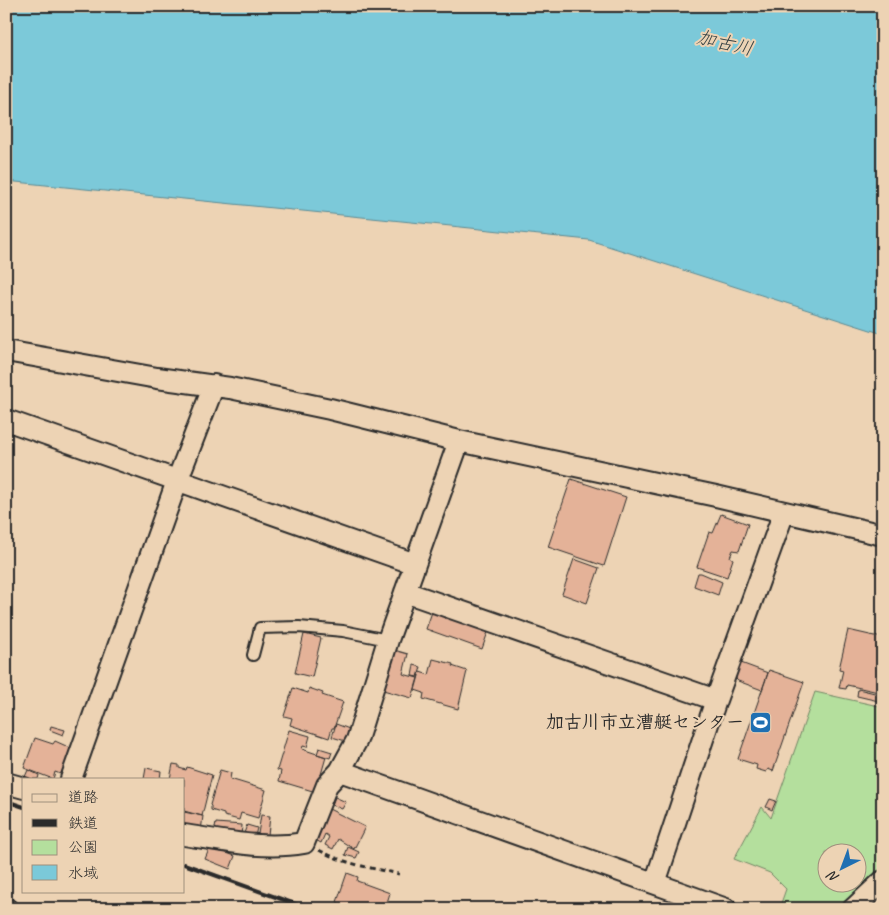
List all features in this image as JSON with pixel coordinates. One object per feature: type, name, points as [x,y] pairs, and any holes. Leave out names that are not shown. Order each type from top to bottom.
[{"type":"street","points":[[6,351],[157,378],[214,385],[330,409],[459,441],[883,535]]},
{"type":"street","points":[[71,778],[177,481],[214,385]]},
{"type":"street","points":[[6,420],[415,564]]},
{"type":"street","points":[[185,835],[253,846],[304,843],[327,785],[340,771],[357,740],[388,640],[459,441]]},
{"type":"street","points":[[655,883],[716,700],[784,512]]},
{"type":"street","points":[[406,592],[716,700]]},
{"type":"street","points":[[340,771],[726,909]]},
{"type":"street","points":[[6,782],[22,787]]},
{"type":"street","points":[[853,909],[883,881]]},
{"type":"lane","points":[[253,655],[260,628],[299,627],[342,631],[388,640]]},
{"type":"path","points":[[304,843],[331,857],[400,874]]},
{"type":"green space","points":[[815,692],[883,707],[883,870],[866,886],[866,842],[816,842],[816,892],[859,892],[841,909],[779,909],[786,889],[770,873],[734,859],[762,807],[771,818]]},
{"type":"water","name":"加古川","points":[[6,6],[883,6],[883,334],[589,240],[6,181]]},
{"type":"building","points":[[571,479],[626,497],[604,566],[548,547]]},
{"type":"building","points":[[721,514],[748,524],[739,551],[733,550],[730,557],[733,559],[727,577],[697,567],[709,532],[713,533]]},
{"type":"building","points":[[574,559],[599,568],[587,603],[562,594]]},
{"type":"building","points":[[698,573],[722,582],[718,595],[694,586]]},
{"type":"building","points":[[432,612],[488,632],[482,649],[426,629]]},
{"type":"building","points":[[848,630],[883,638],[883,693],[847,685],[846,689],[839,688],[843,670],[839,669]]},
{"type":"building","points":[[304,634],[321,638],[312,677],[295,673]]},
{"type":"building","points":[[394,650],[408,654],[403,674],[418,678],[412,698],[383,690]]},
{"type":"building","points":[[433,659],[453,664],[452,666],[467,671],[458,709],[423,699],[424,693],[415,690],[420,672],[429,675]]},
{"type":"building","points":[[741,663],[768,673],[762,690],[736,679]]},
{"type":"building","points":[[414,665],[421,667],[418,677],[412,676]]},
{"type":"building","name":"加古川市立漕艇センター","points":[[769,670],[804,682],[773,771],[768,769],[766,772],[756,769],[757,765],[738,759]]},
{"type":"building","points":[[293,688],[308,693],[309,688],[323,693],[322,695],[343,702],[329,738],[290,725],[292,718],[284,716]]},
{"type":"building","points":[[858,689],[883,695],[883,702],[857,696]]},
{"type":"building","points":[[336,724],[352,730],[349,742],[332,737]]},
{"type":"building","points":[[51,726],[65,730],[63,735],[50,730]]},
{"type":"building","points":[[289,730],[310,736],[307,747],[303,746],[302,749],[326,757],[316,792],[279,781],[281,771],[277,770]]},
{"type":"building","points":[[35,738],[53,744],[55,741],[75,750],[66,776],[55,772],[53,778],[50,778],[24,768]]},
{"type":"building","points":[[319,748],[332,752],[330,758],[317,754]]},
{"type":"building","points":[[173,764],[179,765],[179,768],[186,770],[187,767],[212,775],[202,816],[185,811],[185,778],[170,778]]},
{"type":"building","points":[[146,768],[161,771],[160,778],[144,778]]},
{"type":"building","points":[[28,770],[39,775],[38,778],[24,778]]},
{"type":"building","points":[[220,770],[231,773],[230,779],[266,790],[258,818],[241,813],[239,820],[211,810],[210,805]]},
{"type":"building","points":[[335,797],[346,802],[342,809],[332,805]]},
{"type":"building","points":[[770,799],[776,801],[772,810],[766,807]]},
{"type":"building","points":[[327,808],[365,827],[354,849],[338,839],[333,849],[325,845],[329,837],[325,834],[321,843],[312,838]]},
{"type":"building","points":[[185,812],[203,816],[201,831],[185,827]]},
{"type":"building","points":[[261,815],[270,816],[268,835],[258,834]]},
{"type":"building","points":[[216,823],[242,825],[241,837],[214,834]]},
{"type":"building","points":[[247,825],[257,828],[254,840],[243,836]]},
{"type":"building","points":[[210,847],[235,856],[230,869],[205,859]]},
{"type":"building","points":[[348,847],[359,852],[356,858],[345,855]]},
{"type":"building","points":[[347,873],[358,877],[357,881],[390,893],[385,909],[351,909],[337,902]]},
{"type":"railway","points":[[6,801],[22,806]]},
{"type":"railway","points":[[185,864],[309,909]]},
{"type":"place","name":"加古川市立漕艇センター","points":[[760,722]]}]
